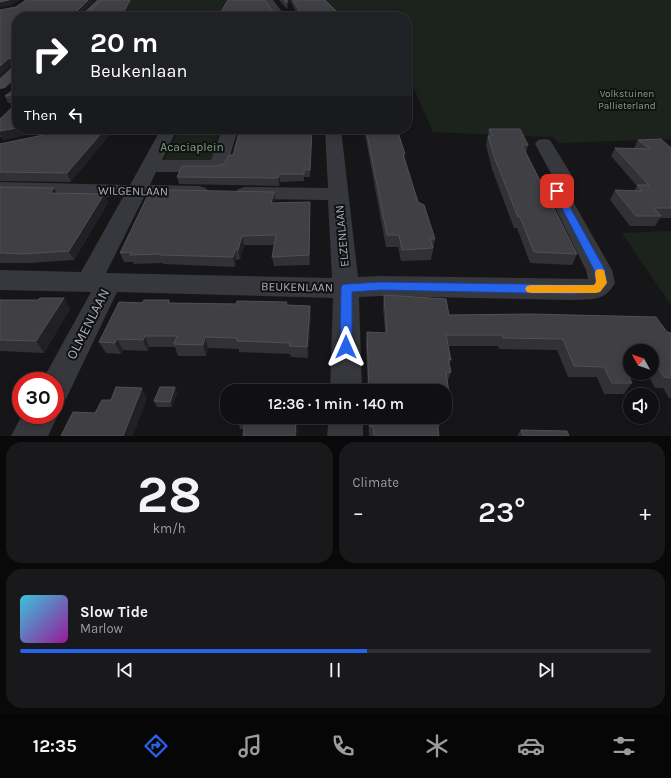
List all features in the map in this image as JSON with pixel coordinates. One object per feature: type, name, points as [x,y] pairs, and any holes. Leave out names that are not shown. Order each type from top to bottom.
[{"type":"street","points":[[89,12],[102,0]]},
{"type":"street","points":[[268,0],[277,12]]},
{"type":"street","points":[[0,85],[12,74]]},
{"type":"street","points":[[99,282],[136,191],[166,134]]},
{"type":"street","points":[[149,166],[218,166],[228,134]]},
{"type":"street","name":"ELZENLAAN","points":[[333,134],[346,288],[346,384]]},
{"type":"street","name":"BEUKENLAAN","points":[[0,280],[346,288],[381,286],[572,290],[596,289],[602,283],[599,270],[557,191],[564,179],[544,144]]},
{"type":"street","name":"WILGENLAAN","points":[[0,188],[338,194]]},
{"type":"street","name":"OLMENLAAN","points":[[62,372],[99,282]]},
{"type":"street","points":[[29,436],[36,424]]},
{"type":"street","points":[[346,424],[346,436]]},
{"type":"green space","points":[[112,0],[252,0],[246,12],[101,12]]},
{"type":"green space","name":"Volkstuinen Pallieterland","points":[[324,0],[671,0],[671,139],[559,143],[553,137],[433,132],[412,84],[412,12],[334,12]]},
{"type":"green space","name":"Acaciaplein","points":[[177,134],[219,134],[216,144],[224,144],[217,164],[161,165]]},
{"type":"green space","points":[[671,231],[671,305],[622,233]]},
{"type":"building","points":[[26,0],[88,0],[76,12],[12,12],[12,58],[8,59],[0,66],[0,10],[16,7]]},
{"type":"building","points":[[102,0],[130,0],[124,12],[89,12]]},
{"type":"building","points":[[228,0],[265,0],[273,12],[221,12]]},
{"type":"building","points":[[293,0],[325,0],[337,12],[300,12]]},
{"type":"building","points":[[12,91],[12,95],[5,96]]},
{"type":"building","points":[[12,108],[12,129],[0,131],[0,119]]},
{"type":"building","points":[[489,129],[520,129],[528,145],[522,145],[577,254],[534,252],[520,217],[518,217],[495,159],[488,136],[492,136]]},
{"type":"building","points":[[48,134],[101,134],[67,173],[0,172],[0,144]]},
{"type":"building","points":[[239,134],[312,134],[310,170],[304,170],[304,174],[279,174],[278,178],[177,177],[182,166],[217,166],[224,164],[229,155],[233,155]]},
{"type":"building","points":[[367,134],[399,134],[405,154],[403,154],[418,202],[424,205],[435,239],[430,239],[433,248],[402,250],[399,235],[387,235]]},
{"type":"building","points":[[661,139],[671,148],[671,208],[654,208],[661,216],[636,216],[615,190],[642,191],[637,185],[649,185],[615,148],[650,149],[638,140]]},
{"type":"building","points":[[0,187],[54,188],[50,193],[104,194],[69,251],[23,254],[0,253]]},
{"type":"building","points":[[169,190],[274,192],[271,203],[310,202],[309,255],[272,257],[276,235],[242,236],[238,250],[235,250],[233,257],[160,254],[130,255],[131,252],[120,253],[147,197],[166,196]]},
{"type":"building","points":[[384,295],[446,299],[449,315],[530,314],[656,317],[667,332],[671,333],[671,378],[664,377],[659,369],[659,344],[623,344],[623,380],[630,380],[632,383],[612,383],[604,367],[574,366],[563,339],[503,338],[502,335],[446,335],[451,360],[448,359],[451,372],[446,373],[448,384],[369,384],[367,332],[387,333]]},
{"type":"building","points":[[40,298],[64,298],[36,341],[0,340],[0,300],[38,300]]},
{"type":"building","points":[[144,300],[169,300],[168,303],[236,304],[237,301],[287,302],[286,305],[310,306],[307,347],[289,346],[290,343],[237,341],[237,338],[205,337],[203,345],[174,344],[177,336],[145,336],[143,340],[117,339],[115,343],[99,342],[119,302],[142,303]]},
{"type":"building","points":[[116,387],[142,388],[123,436],[61,436],[73,412],[95,413],[102,400],[111,400]]},
{"type":"building","points":[[160,387],[175,387],[170,402],[154,401]]},
{"type":"building","points":[[244,424],[296,424],[295,436],[243,436]]},
{"type":"building","points":[[370,424],[438,424],[439,436],[374,436],[373,426],[370,427]]},
{"type":"building","points":[[521,430],[567,431],[569,436],[523,436]]},
{"type":"slow traffic","points":[[531,289],[596,289],[602,283],[600,273]]},
{"type":"route","points":[[346,347],[346,288],[381,286],[572,290],[596,289],[602,283],[599,270],[557,191]]}]
